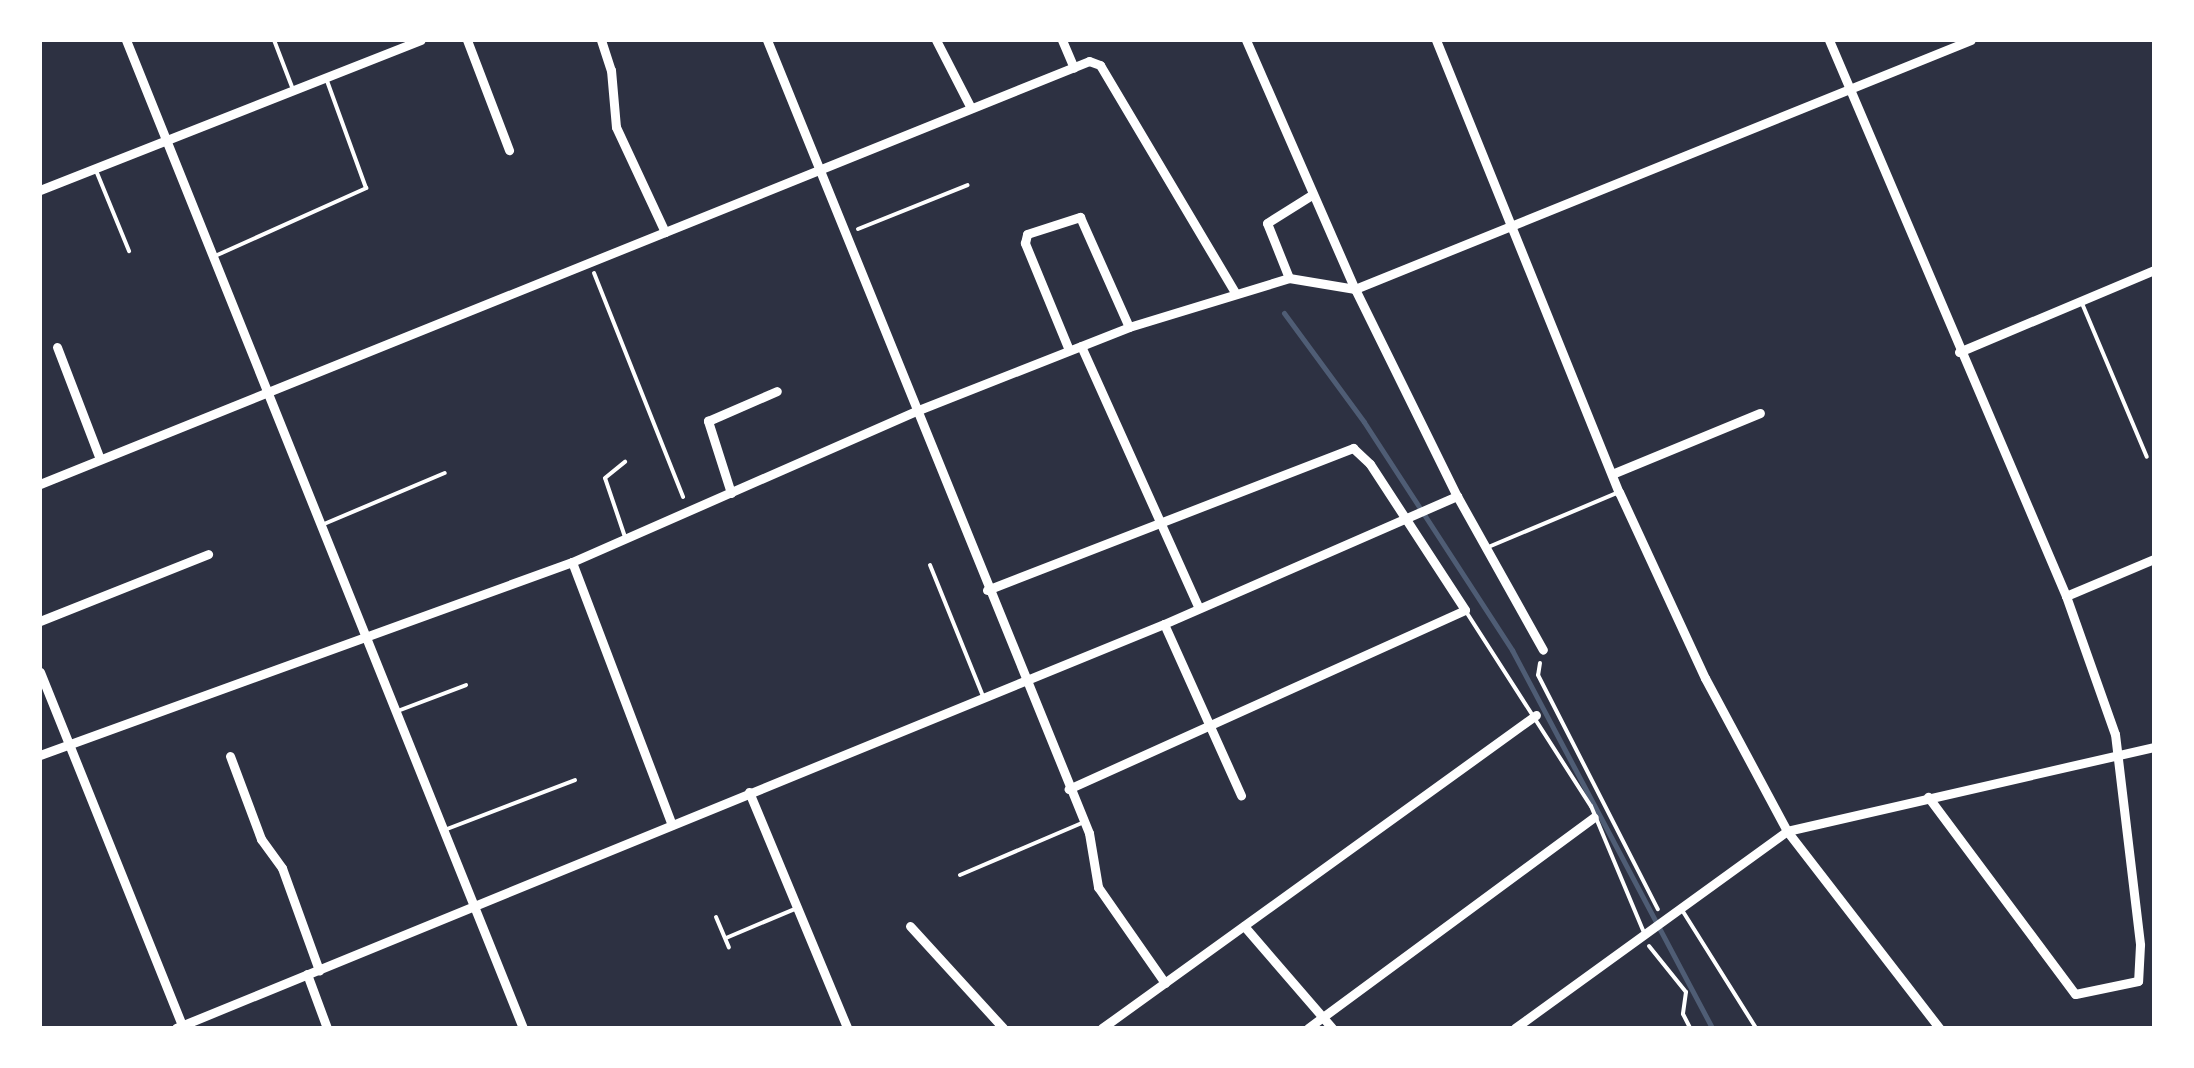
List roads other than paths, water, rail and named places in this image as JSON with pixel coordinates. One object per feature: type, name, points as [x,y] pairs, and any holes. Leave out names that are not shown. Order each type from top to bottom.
[{"type":"street","points":[[126,40],[523,1028]]},
{"type":"street","points":[[40,190],[421,40]]},
{"type":"street","points":[[466,40],[509,150]]},
{"type":"street","points":[[601,40],[612,70],[616,126],[665,232]]},
{"type":"street","points":[[766,40],[1023,681],[1084,822],[1105,902],[1165,982]]},
{"type":"street","points":[[936,40],[971,108]]},
{"type":"street","points":[[1062,40],[1074,68]]},
{"type":"street","points":[[1246,40],[1310,196],[1355,289],[1457,496],[1543,650]]},
{"type":"street","points":[[1436,40],[1619,492],[1704,678],[1787,831],[1939,1028]]},
{"type":"street","points":[[1829,40],[2066,596],[2120,753],[2141,966],[2138,981],[2074,993],[1928,797]]},
{"type":"street","points":[[40,755],[572,562],[916,411],[1129,327],[1289,278],[1355,289],[1514,230],[1970,40]]},
{"type":"street","points":[[40,484],[1089,61],[1100,66],[1236,294]]},
{"type":"street","points":[[1289,278],[1266,223],[1310,196]]},
{"type":"street","points":[[1069,350],[1025,243],[1027,234],[1080,217],[1129,327]]},
{"type":"street","points":[[1959,352],[2154,270]]},
{"type":"street","points":[[1081,346],[1200,608]]},
{"type":"street","points":[[57,347],[100,459]]},
{"type":"street","points":[[731,492],[708,422],[777,391]]},
{"type":"street","points":[[1612,474],[1760,413]]},
{"type":"street","points":[[987,590],[1341,450],[1360,452],[1466,610],[1069,789]]},
{"type":"street","points":[[40,672],[180,1027],[1164,624],[1457,496]]},
{"type":"street","points":[[40,621],[208,554]]},
{"type":"street","points":[[2066,596],[2154,559]]},
{"type":"street","points":[[572,562],[672,825]]},
{"type":"street","points":[[1164,624],[1241,795]]},
{"type":"street","points":[[1102,1028],[1536,715]]},
{"type":"street","points":[[1516,1028],[1787,831],[2154,747]]},
{"type":"street","points":[[230,756],[260,839],[282,868],[319,970]]},
{"type":"street","points":[[749,792],[847,1028]]},
{"type":"street","points":[[1308,1028],[1594,817]]},
{"type":"street","points":[[910,926],[1003,1028]]},
{"type":"street","points":[[1244,926],[1332,1028]]},
{"type":"street","points":[[307,974],[327,1028]]},
{"type":"lane","points":[[274,40],[294,90]]},
{"type":"lane","points":[[214,256],[366,188],[326,78]]},
{"type":"lane","points":[[95,168],[129,252]]},
{"type":"lane","points":[[2081,301],[2147,457]]},
{"type":"lane","points":[[625,462],[604,478],[626,539]]},
{"type":"lane","points":[[320,526],[444,473]]},
{"type":"lane","points":[[1486,548],[1619,492]]},
{"type":"lane","points":[[930,566],[983,696]]},
{"type":"lane","points":[[1466,610],[1536,715],[1594,817],[1645,937]]},
{"type":"lane","points":[[396,712],[466,686]]},
{"type":"lane","points":[[442,830],[576,780]]},
{"type":"lane","points":[[960,875],[1084,822]]},
{"type":"lane","points":[[726,938],[797,908]]},
{"type":"lane","points":[[1682,910],[1756,1028]]},
{"type":"lane","points":[[716,917],[729,948]]},
{"type":"waterway","points":[[1284,313],[1364,422],[1512,650],[1712,1028]]}]
